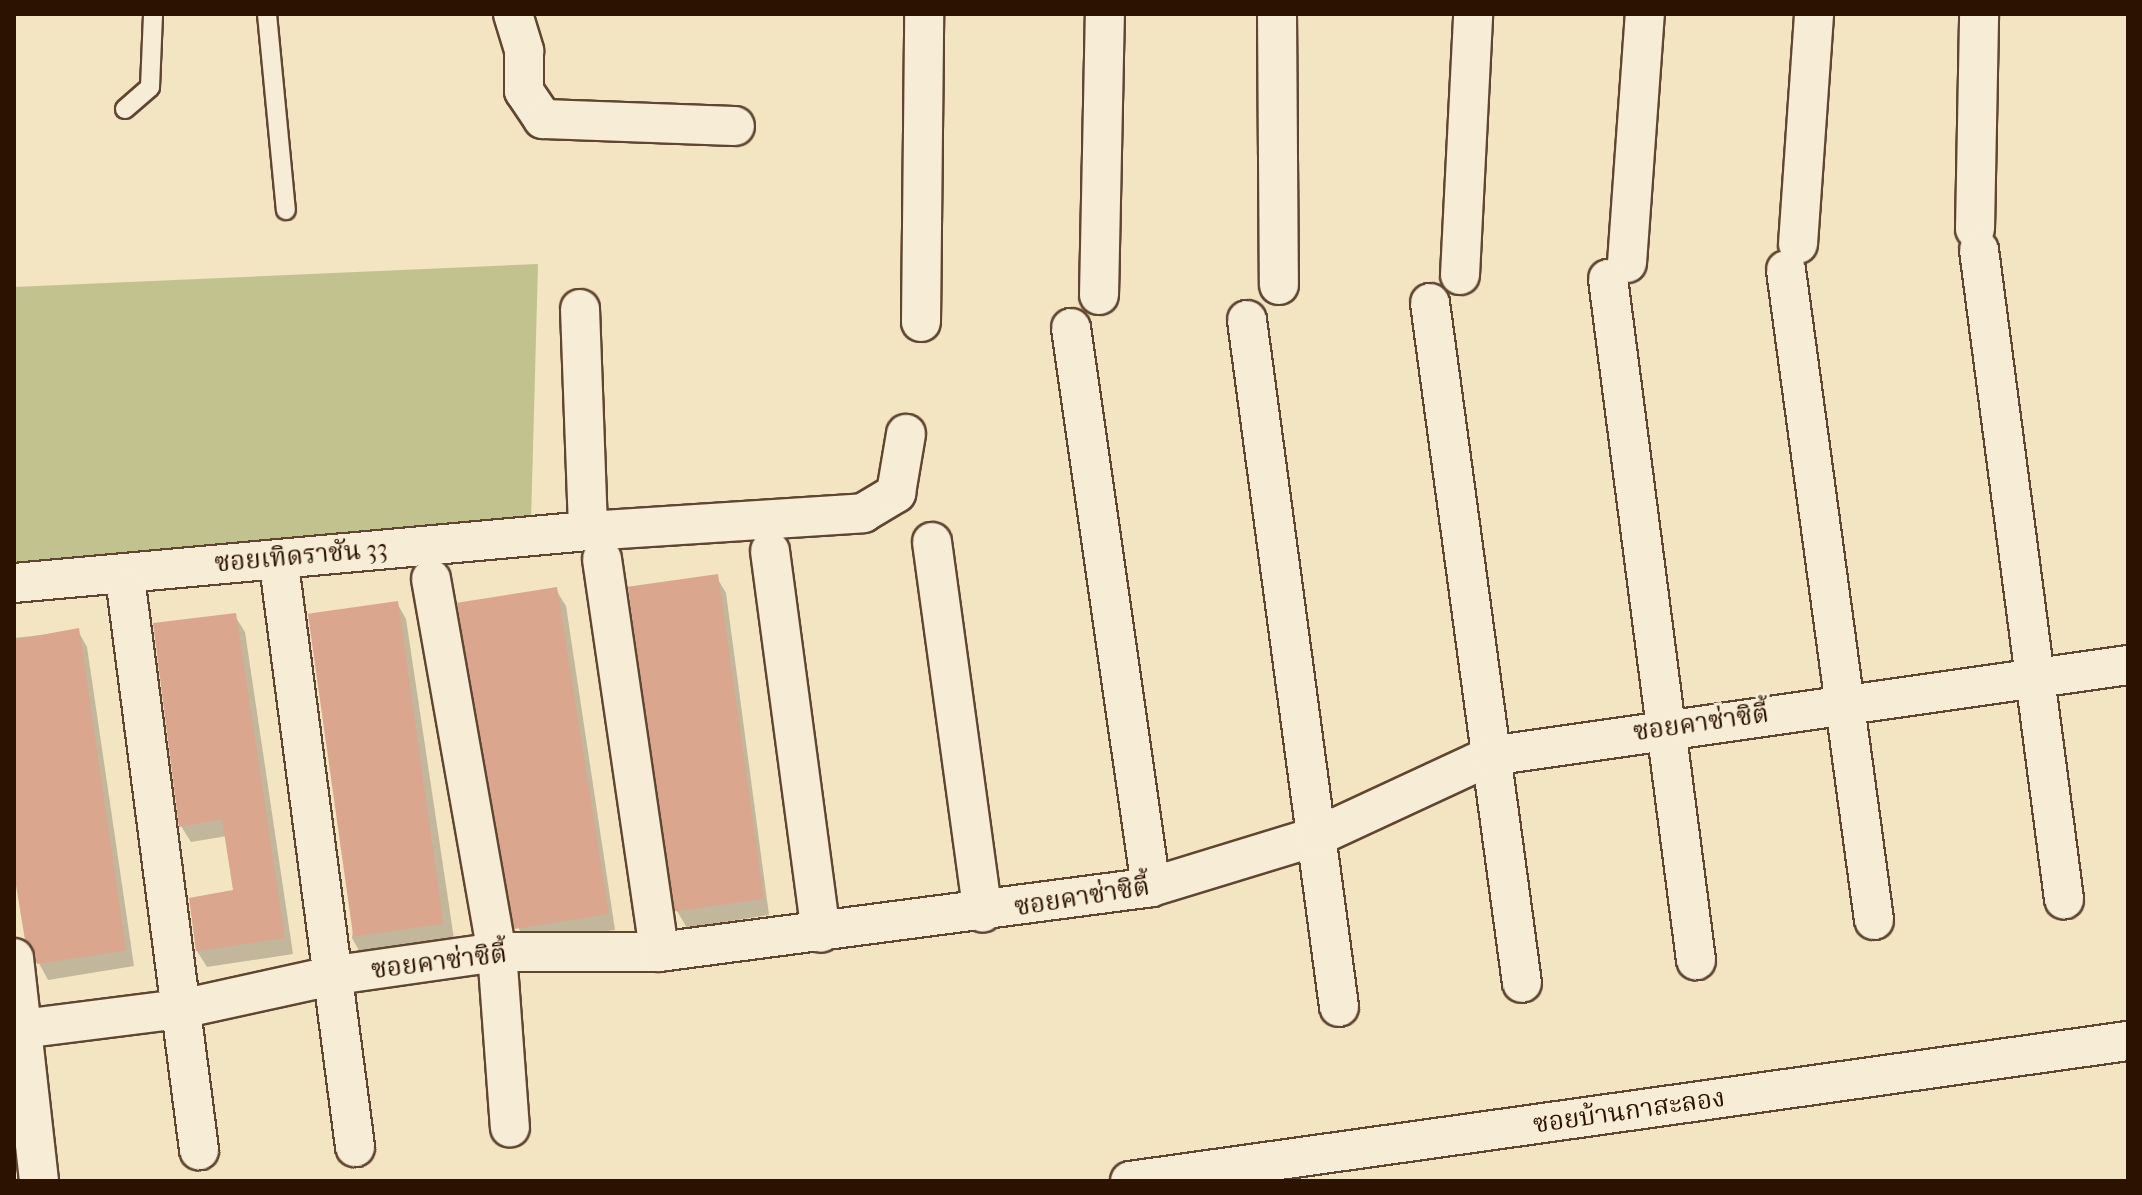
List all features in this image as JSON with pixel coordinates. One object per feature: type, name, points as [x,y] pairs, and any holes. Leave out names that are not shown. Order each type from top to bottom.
[{"type":"street","points":[[513,14],[519,20],[524,51],[524,91],[543,119],[735,126]]},
{"type":"street","points":[[921,322],[924,14]]},
{"type":"street","points":[[1099,295],[1105,14]]},
{"type":"street","points":[[1277,14],[1279,285]]},
{"type":"street","points":[[1460,275],[1473,14]]},
{"type":"street","points":[[1645,14],[1618,271],[1665,727],[1696,960]]},
{"type":"street","points":[[1814,14],[1792,257],[1874,920]]},
{"type":"street","points":[[1979,14],[1977,240],[2064,899]]},
{"type":"street","points":[[1430,303],[1522,983]]},
{"type":"street","points":[[580,309],[595,545],[659,952]]},
{"type":"street","points":[[1247,320],[1339,1007]]},
{"type":"street","points":[[1071,328],[1151,887]]},
{"type":"street","name":"ซอยเทิดราชัน 33","points":[[14,583],[595,545],[863,513],[896,493],[906,434]]},
{"type":"street","points":[[932,542],[983,913]]},
{"type":"street","points":[[770,551],[821,933]]},
{"type":"street","points":[[431,579],[497,952],[510,1128]]},
{"type":"street","points":[[281,580],[336,975],[355,1147]]},
{"type":"street","points":[[127,593],[199,1150]]},
{"type":"street","name":"ซอยคาซ่าซิตี้","points":[[19,1031],[181,1009],[336,975],[497,952],[659,952],[983,913],[1151,887],[1318,836],[1490,756],[1665,727],[2128,665]]},
{"type":"street","points":[[14,958],[19,1031],[39,1181]]},
{"type":"street","name":"ซอยบ้านกาสะลอง","points":[[1130,1181],[2128,1041]]},
{"type":"lane","points":[[125,109],[150,87],[153,14]]},
{"type":"lane","points":[[267,14],[286,210]]},
{"type":"green space","points":[[538,264],[531,521],[14,568],[14,287]]},
{"type":"building","points":[[718,574],[764,899],[674,911],[628,587]]},
{"type":"building","points":[[557,587],[609,914],[509,930],[457,603]]},
{"type":"building","points":[[398,601],[443,924],[353,936],[308,614]]},
{"type":"building","points":[[236,613],[285,938],[196,951],[189,898],[233,890],[222,819],[179,827],[153,623]]},
{"type":"building","points":[[79,628],[126,950],[37,964],[25,940],[14,873],[14,640]]}]
